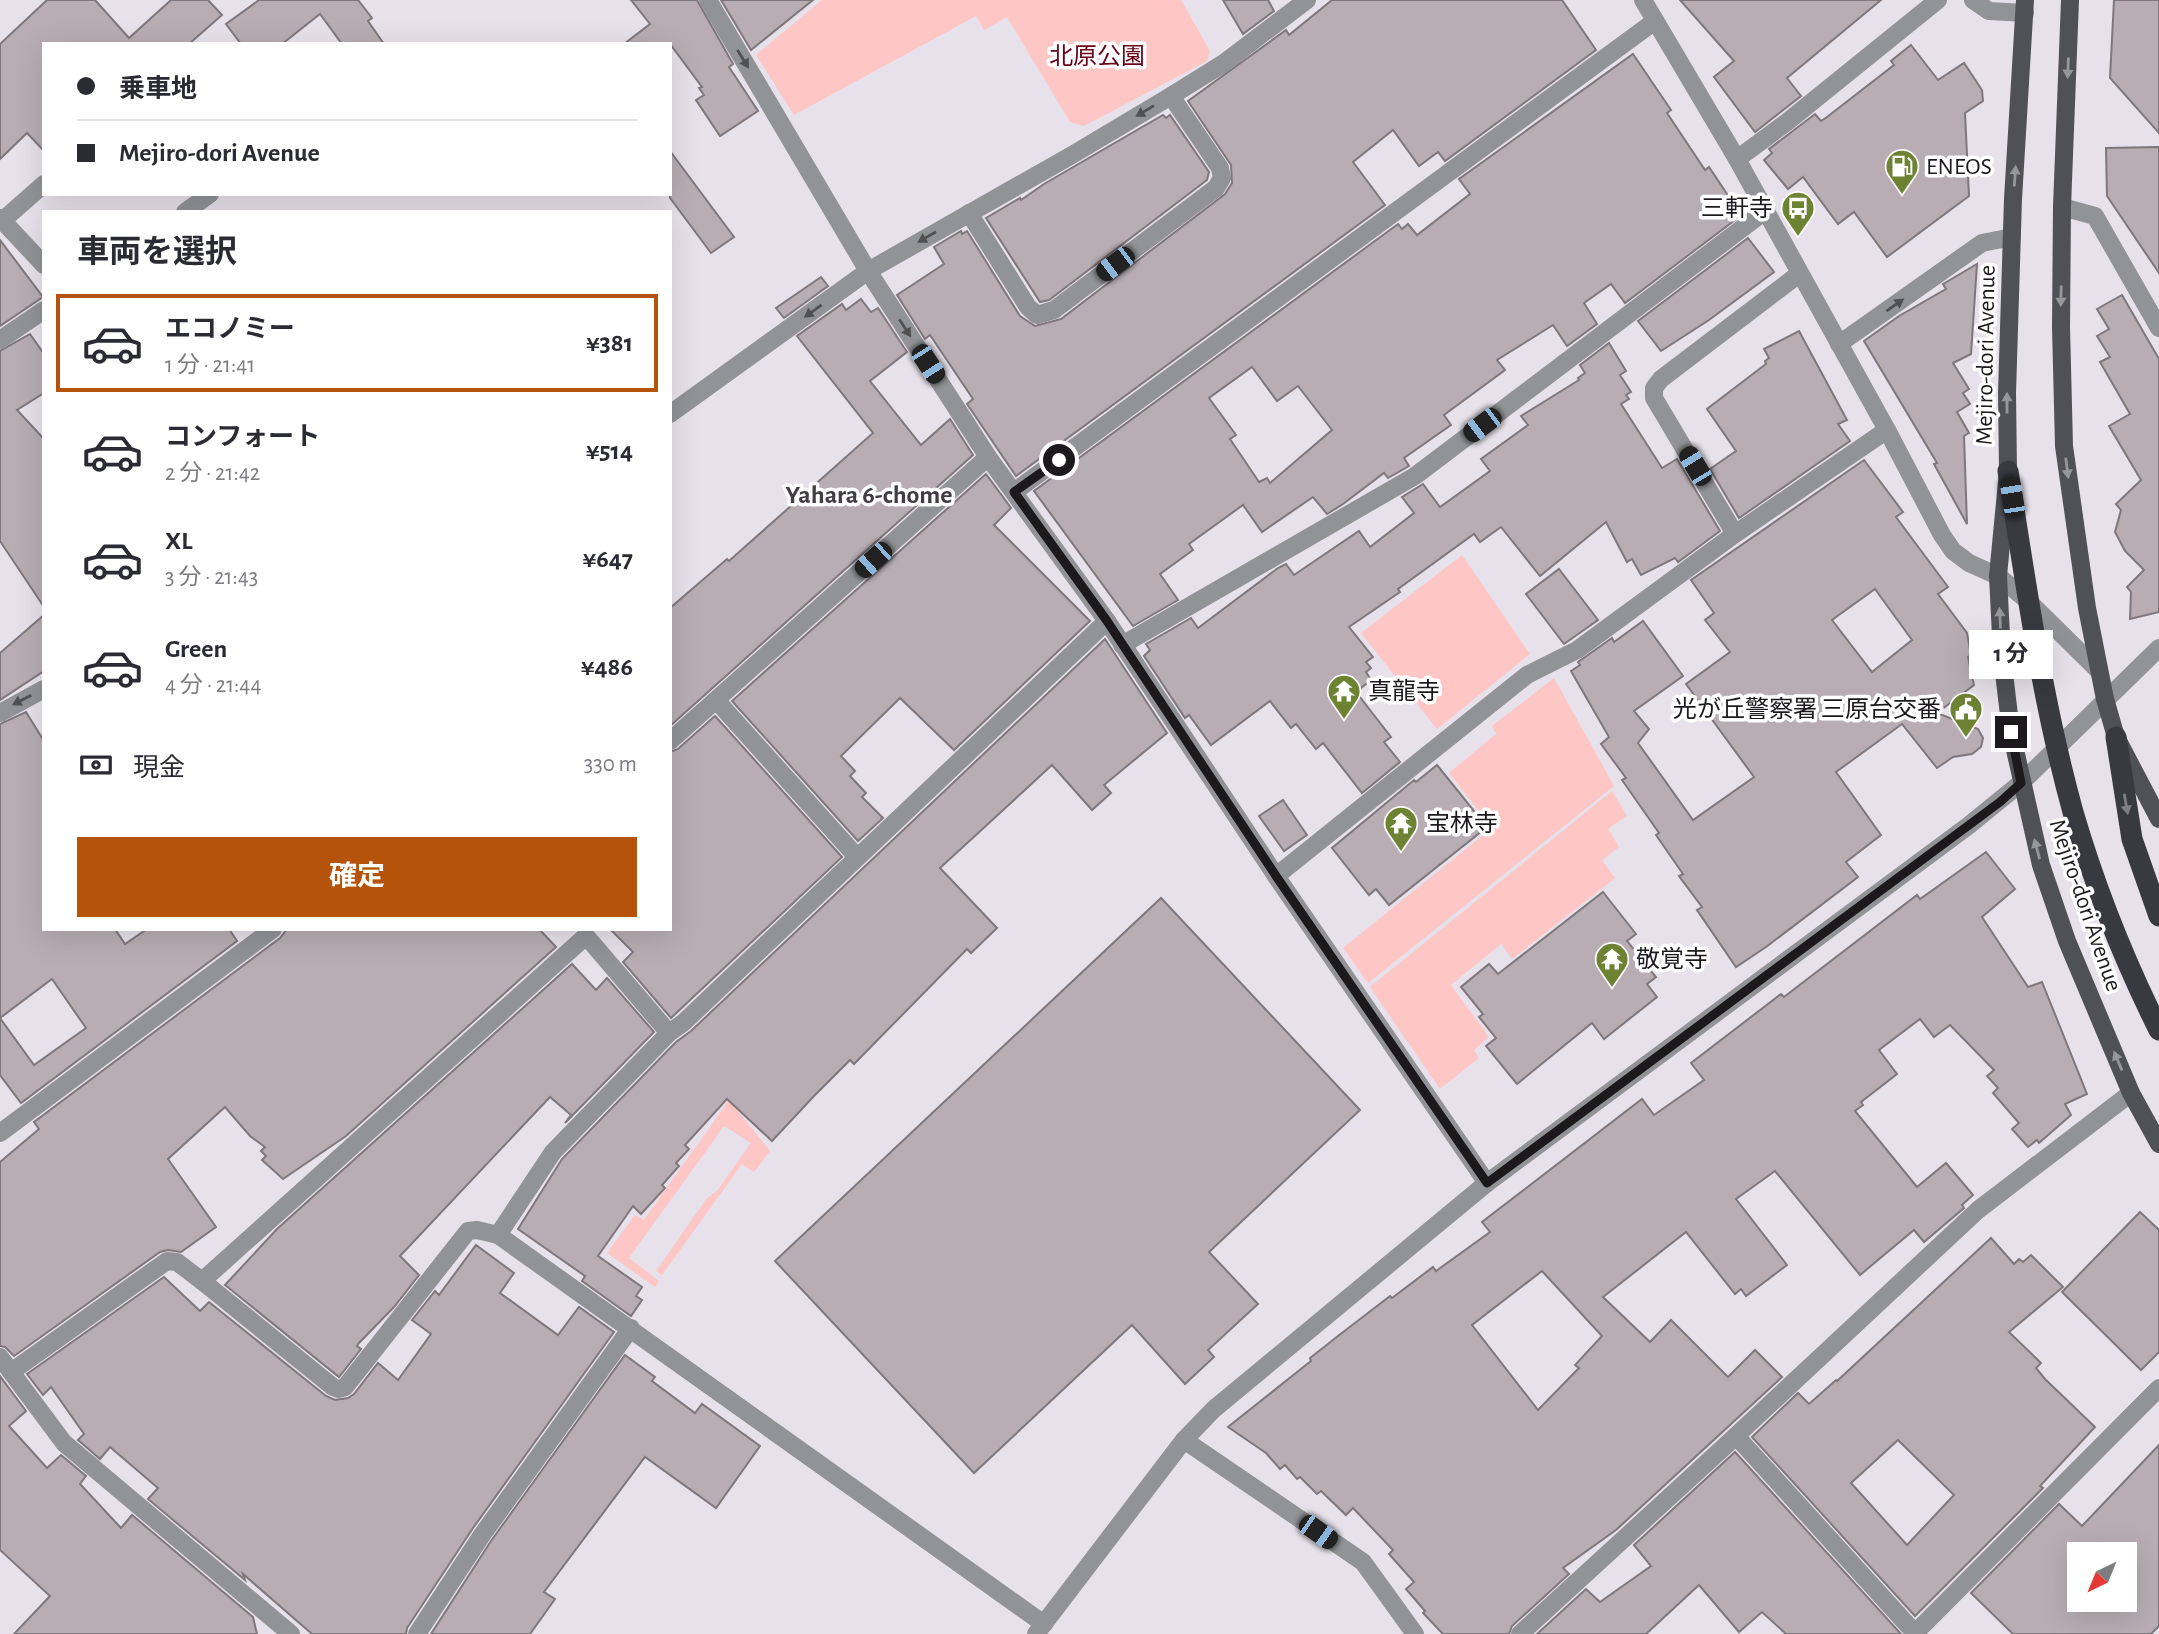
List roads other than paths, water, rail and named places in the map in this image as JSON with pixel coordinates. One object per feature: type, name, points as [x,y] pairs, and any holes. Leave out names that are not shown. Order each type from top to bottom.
[{"type":"highway","points":[[2008,471],[2039,663],[2073,811],[2095,878],[2131,971],[2159,1030]]},
{"type":"highway","points":[[2116,737],[2132,839],[2159,916]]},
{"type":"main road","points":[[2070,0],[2062,207],[2064,446],[2083,585],[2105,699],[2116,737],[2159,819]]},
{"type":"main road","name":"Mejiro-dori Avenue","points":[[2025,6],[2012,237],[2007,393],[2008,471],[1998,576],[2002,656],[2011,732],[2041,864],[2067,941],[2131,1093],[2159,1144]]},
{"type":"street","points":[[708,0],[868,271],[988,457],[1107,621],[1276,876],[1487,1183]]},
{"type":"street","points":[[672,413],[868,271],[1171,96],[1224,63],[1307,0]]},
{"type":"street","points":[[1643,0],[1737,159],[1942,535],[1953,551],[1969,563],[1998,576],[2028,601],[2098,670]]},
{"type":"street","points":[[1737,159],[1938,0]]},
{"type":"street","points":[[1973,0],[1989,11],[2025,6]]},
{"type":"street","points":[[1014,492],[1655,21]]},
{"type":"street","points":[[968,214],[1028,307],[1037,315],[1054,310],[1216,188],[1222,178],[1220,168],[1171,96]]},
{"type":"street","points":[[42,186],[1,220],[42,263]]},
{"type":"street","points":[[188,210],[207,196]]},
{"type":"street","points":[[2062,207],[2095,216],[2159,328]]},
{"type":"street","points":[[1122,645],[1415,476],[1765,211]]},
{"type":"street","points":[[1839,344],[1982,243],[2012,237]]},
{"type":"street","points":[[1735,534],[1654,398],[1654,388],[1661,379],[1799,274]]},
{"type":"street","points":[[0,340],[42,311]]},
{"type":"street","points":[[1276,876],[1527,676],[1577,650],[1735,534],[1887,430]]},
{"type":"street","points":[[672,739],[988,457]]},
{"type":"street","points":[[498,1235],[553,1152],[669,1033],[683,1023],[1107,621]]},
{"type":"street","points":[[11,1372],[167,1261],[177,1262],[202,1280],[338,1389],[345,1387],[468,1231],[477,1230],[498,1235],[631,1328],[1040,1629],[1184,1440],[1214,1409],[1487,1183],[2000,802],[2159,648]]},
{"type":"street","points":[[0,713],[42,690]]},
{"type":"street","points":[[716,700],[858,857]]},
{"type":"street","points":[[0,1133],[269,931]]},
{"type":"street","points":[[202,1280],[584,933],[669,1033]]},
{"type":"street","points":[[1520,1634],[1978,1210],[2131,1093]]},
{"type":"street","points":[[417,1634],[482,1535],[631,1328]]},
{"type":"street","points":[[0,1357],[64,1443],[291,1634]]},
{"type":"street","points":[[1736,1436],[1915,1634],[2159,1388]]},
{"type":"street","points":[[1184,1440],[1363,1562],[1415,1634]]},
{"type":"place","name":"ENEOS","points":[[1902,196]]},
{"type":"place","name":"三軒寺","points":[[1798,238]]},
{"type":"place","name":"真龍寺","points":[[1344,721]]},
{"type":"place","name":"光が丘警察署 三原台交番","points":[[1966,739]]},
{"type":"place","name":"宝林寺","points":[[1401,853]]},
{"type":"place","name":"敬覚寺","points":[[1612,989]]},
{"type":"district","name":"Yahara 6-chome","points":[[869,494]]},
{"type":"park label","name":"北原公園","points":[[1097,56]]}]
